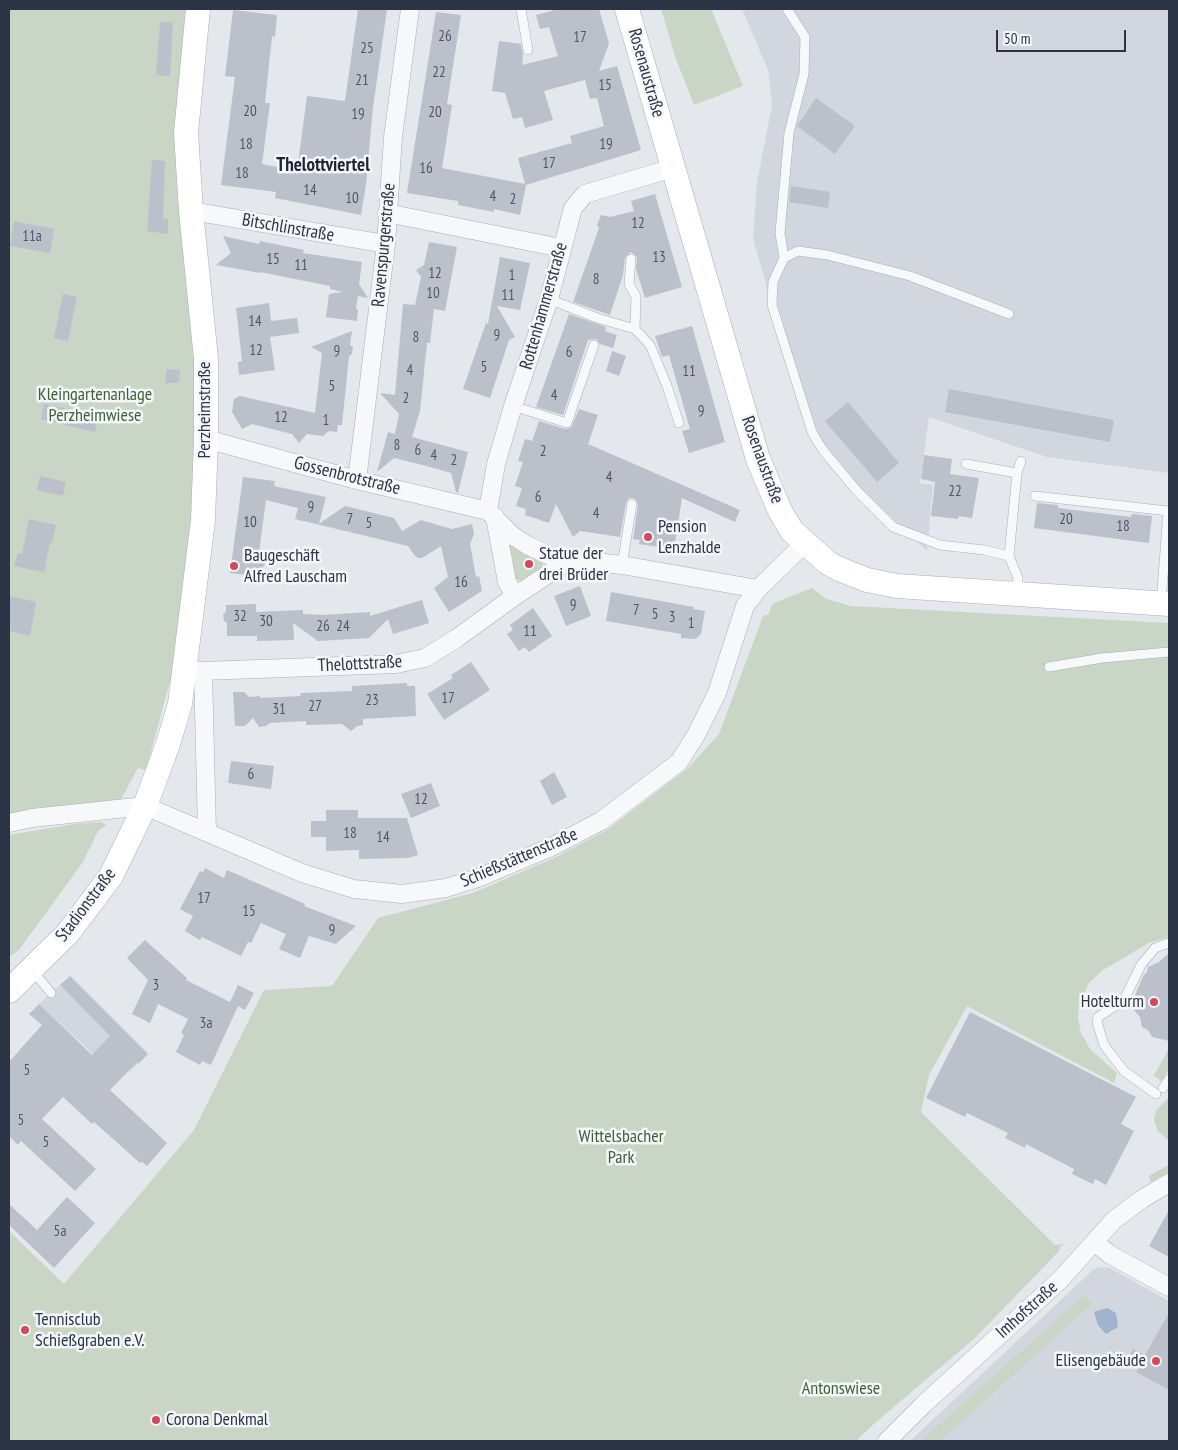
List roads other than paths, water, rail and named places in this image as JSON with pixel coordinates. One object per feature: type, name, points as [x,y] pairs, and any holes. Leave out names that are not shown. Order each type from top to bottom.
[{"type":"street","name":"Perzheimstraße","points":[[198,9],[186,133],[191,211],[206,359],[203,520],[194,671],[207,832]]},
{"type":"street","name":"Ravenspurgerstraße","points":[[357,480],[386,244],[393,137],[410,9]]},
{"type":"street","name":"Rosenaustraße","points":[[627,9],[758,459],[780,511],[792,531],[828,563],[839,569],[868,580],[897,586],[1018,592],[1165,604]]},
{"type":"street","name":"Rottenhammerstraße","points":[[491,514],[496,464],[513,406],[549,300],[561,248],[573,208],[585,194],[673,168]]},
{"type":"street","name":"Bitschlinstraße","points":[[191,211],[386,244]]},
{"type":"street","points":[[387,213],[561,248]]},
{"type":"street","name":"Gossenbrotstraße","points":[[206,439],[491,514]]},
{"type":"street","points":[[491,514],[507,582],[515,596]]},
{"type":"street","name":"Thelottstraße","points":[[491,514],[513,536],[527,545],[565,563]]},
{"type":"street","name":"Schießstättenstraße","points":[[9,823],[32,818],[145,806],[311,876],[354,889],[402,894],[446,888],[478,878],[551,847],[601,821],[679,762],[696,736],[716,693],[745,606],[758,589],[805,543]]},
{"type":"street","name":"Thelottstraße","points":[[194,671],[396,664],[425,658],[565,563],[587,561],[622,565],[758,589]]},
{"type":"street","name":"Perzheimstraße","points":[[145,806],[165,753],[177,712],[194,671]]},
{"type":"street","name":"Stadionstraße","points":[[9,991],[68,933],[111,876],[145,806]]},
{"type":"street","name":"Imhofstraße","points":[[887,1441],[924,1404],[1060,1280],[1114,1220],[1142,1199],[1169,1183]]},
{"type":"street","points":[[1095,1242],[1109,1254],[1169,1287]]},
{"type":"lane","points":[[521,9],[528,50]]},
{"type":"lane","points":[[787,9],[805,37],[804,74],[788,142],[780,233],[784,258],[773,282],[772,305],[812,432],[822,449],[857,491],[893,528],[940,544],[984,550],[1009,556]]},
{"type":"lane","points":[[784,258],[798,251],[827,255],[910,276],[1009,314]]},
{"type":"lane","points":[[631,259],[628,284],[636,298],[635,329]]},
{"type":"lane","points":[[549,300],[597,318],[635,329],[650,344],[679,423]]},
{"type":"lane","points":[[513,406],[567,423],[594,345]]},
{"type":"lane","points":[[1018,592],[1018,578],[1009,556],[1018,472],[1021,461]]},
{"type":"lane","points":[[966,464],[1018,472]]},
{"type":"lane","points":[[1035,496],[1169,511],[1165,604]]},
{"type":"lane","points":[[622,565],[632,504]]},
{"type":"lane","points":[[1049,667],[1102,658],[1169,652]]},
{"type":"lane","points":[[1169,943],[1155,948],[1140,965],[1124,1000],[1098,1017],[1097,1022],[1104,1045],[1124,1071],[1160,1091],[1169,1079]]},
{"type":"lane","points":[[32,970],[51,993]]},
{"type":"water","points":[[1107,1308],[1116,1313],[1118,1327],[1106,1334],[1098,1325],[1094,1312]]},
{"type":"place","name":"Pension Lenzhalde","points":[[648,537]]},
{"type":"place","name":"Statue der drei Brüder","points":[[529,564]]},
{"type":"place","name":"Baugeschäft Alfred Lauscham","points":[[234,566]]},
{"type":"place","name":"Hotelturm","points":[[1154,1002]]},
{"type":"place","name":"Tennisclub Schießgraben e.V.","points":[[25,1330]]},
{"type":"place","name":"Elisengebäude","points":[[1156,1361]]},
{"type":"place","name":"Corona Denkmal","points":[[156,1420]]},
{"type":"district","name":"Thelottviertel","points":[[323,166]]},
{"type":"park label","name":"Kleingartenanlage Perzheimwiese","points":[[95,405]]},
{"type":"park label","name":"Wittelsbacher Park","points":[[621,1147]]},
{"type":"park label","name":"Antonswiese","points":[[841,1389]]}]
